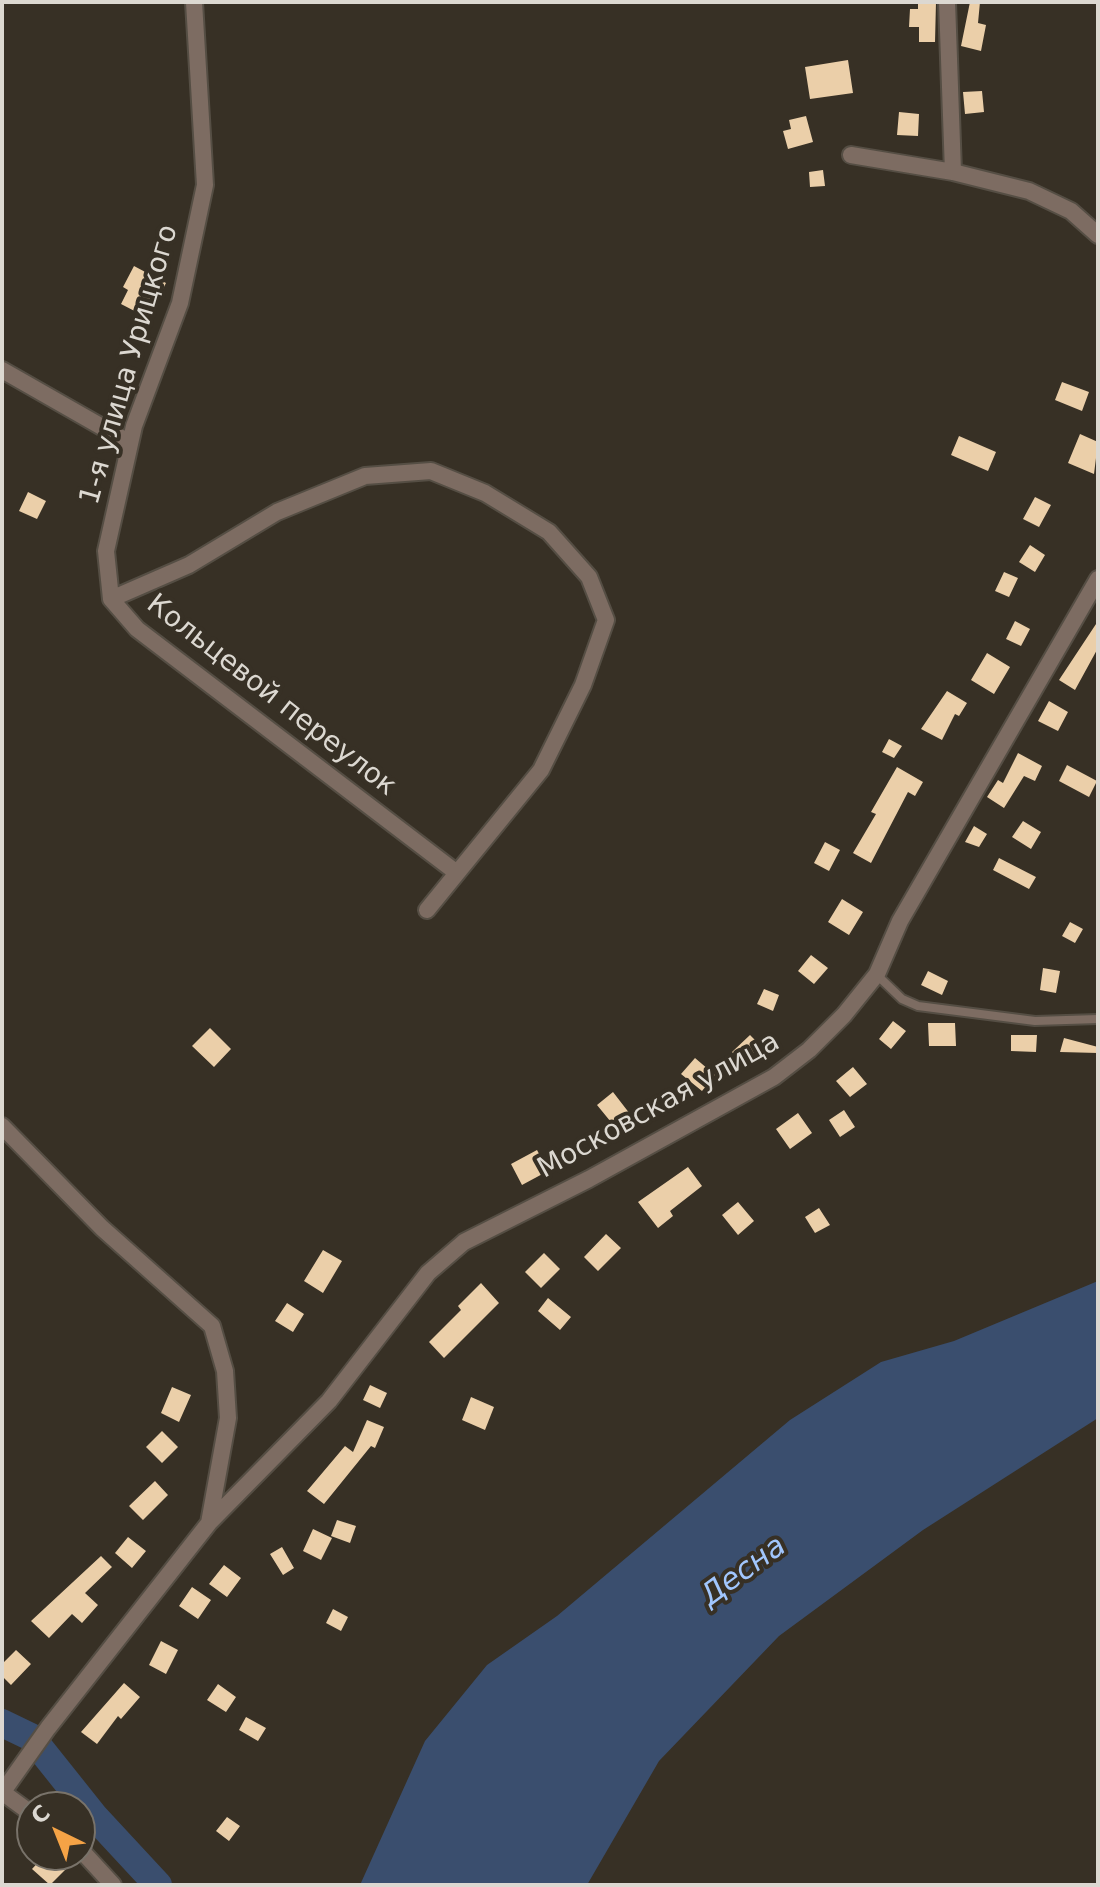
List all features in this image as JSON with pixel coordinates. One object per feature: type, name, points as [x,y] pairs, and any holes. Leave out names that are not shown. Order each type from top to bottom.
[{"type":"street","name":"1-я улица Урицкого","points":[[111,599],[106,551],[130,443],[180,303],[205,185],[194,2]]},
{"type":"street","points":[[947,2],[953,172]]},
{"type":"street","points":[[851,155],[953,172],[1029,191],[1071,211],[1098,235]]},
{"type":"street","points":[[2,370],[130,443]]},
{"type":"street","name":"Кольцевой переулок","points":[[427,910],[541,770],[583,685],[606,620],[589,577],[549,532],[485,493],[431,471],[365,476],[277,512],[189,565],[111,599],[137,629],[457,873]]},
{"type":"street","name":"Московская улица","points":[[2,1793],[48,1728],[209,1523],[329,1401],[409,1294],[464,1242],[589,1179],[774,1077],[809,1050],[877,974],[900,921],[1098,579]]},
{"type":"street","points":[[2,1126],[102,1228],[212,1326],[225,1371],[228,1418],[209,1523]]},
{"type":"street","points":[[96,1866],[113,1885]]},
{"type":"lane","points":[[877,974],[902,999],[918,1006],[1035,1021],[1098,1019]]},
{"type":"water","name":"Десна","points":[[1098,1281],[1098,1418],[923,1530],[779,1636],[659,1761],[587,1885],[360,1885],[425,1741],[487,1665],[557,1616],[790,1420],[881,1362],[954,1341]]},
{"type":"building","points":[[918,2],[936,2],[935,42],[919,42],[919,27],[909,27],[910,9],[918,9]]},
{"type":"building","points":[[970,2],[980,2],[978,23],[986,25],[981,51],[961,46]]},
{"type":"building","points":[[848,60],[853,93],[810,99],[805,67]]},
{"type":"building","points":[[982,91],[984,112],[965,114],[963,92]]},
{"type":"building","points":[[899,112],[919,114],[918,136],[897,135]]},
{"type":"building","points":[[806,116],[813,142],[788,149],[783,131],[791,129],[789,120]]},
{"type":"building","points":[[823,170],[825,186],[810,187],[809,172]]},
{"type":"building","points":[[134,266],[166,283],[148,318],[121,304],[128,290],[123,287]]},
{"type":"building","points":[[1062,382],[1089,392],[1082,411],[1055,400]]},
{"type":"building","points":[[1080,434],[1098,442],[1094,474],[1068,463]]},
{"type":"building","points":[[959,436],[996,452],[988,471],[951,455]]},
{"type":"building","points":[[28,492],[46,501],[37,519],[19,511]]},
{"type":"building","points":[[1035,497],[1051,505],[1039,527],[1023,519]]},
{"type":"building","points":[[1030,545],[1045,555],[1035,572],[1019,562]]},
{"type":"building","points":[[1004,572],[1018,578],[1009,597],[995,591]]},
{"type":"building","points":[[1015,621],[1030,629],[1021,646],[1006,639]]},
{"type":"building","points":[[1098,621],[1098,648],[1075,690],[1059,680]]},
{"type":"building","points":[[987,653],[1010,667],[994,694],[971,680]]},
{"type":"building","points":[[947,691],[967,703],[959,716],[955,714],[942,740],[921,729]]},
{"type":"building","points":[[1049,701],[1068,712],[1058,731],[1038,721]]},
{"type":"building","points":[[889,739],[902,746],[894,758],[882,752]]},
{"type":"building","points":[[1018,753],[1042,766],[1035,781],[1024,776],[1004,808],[987,797],[998,780],[1003,783]]},
{"type":"building","points":[[1067,765],[1097,781],[1089,797],[1059,781]]},
{"type":"building","points":[[897,767],[923,782],[915,796],[908,792],[871,863],[853,853],[876,814],[871,812]]},
{"type":"building","points":[[1023,821],[1041,832],[1031,849],[1012,837]]},
{"type":"building","points":[[974,826],[987,834],[979,847],[965,842]]},
{"type":"building","points":[[825,842],[840,850],[829,871],[814,863]]},
{"type":"building","points":[[999,858],[1036,877],[1029,889],[993,870]]},
{"type":"building","points":[[842,899],[863,912],[849,935],[828,922]]},
{"type":"building","points":[[1070,922],[1083,929],[1075,943],[1062,936]]},
{"type":"building","points":[[811,955],[828,968],[814,984],[798,971]]},
{"type":"building","points":[[1043,968],[1060,971],[1056,993],[1040,990]]},
{"type":"building","points":[[928,971],[948,981],[942,995],[921,985]]},
{"type":"building","points":[[764,989],[779,995],[773,1011],[757,1004]]},
{"type":"building","points":[[893,1021],[906,1031],[891,1049],[879,1039]]},
{"type":"building","points":[[928,1023],[955,1023],[956,1046],[929,1046]]},
{"type":"building","points":[[210,1028],[231,1049],[214,1067],[192,1046]]},
{"type":"building","points":[[750,1035],[761,1046],[743,1063],[732,1052]]},
{"type":"building","points":[[1011,1035],[1037,1035],[1036,1052],[1011,1051]]},
{"type":"building","points":[[1064,1038],[1098,1047],[1098,1053],[1060,1052]]},
{"type":"building","points":[[695,1058],[715,1075],[702,1091],[681,1074]]},
{"type":"building","points":[[853,1067],[867,1084],[850,1097],[836,1081]]},
{"type":"building","points":[[613,1092],[630,1114],[615,1127],[597,1105]]},
{"type":"building","points":[[844,1110],[855,1127],[840,1137],[829,1120]]},
{"type":"building","points":[[798,1113],[812,1133],[790,1149],[776,1129]]},
{"type":"building","points":[[537,1150],[548,1171],[522,1185],[511,1164]]},
{"type":"building","points":[[688,1167],[702,1186],[670,1211],[673,1216],[658,1228],[638,1202]]},
{"type":"building","points":[[738,1202],[754,1221],[738,1235],[722,1215]]},
{"type":"building","points":[[819,1208],[830,1225],[815,1233],[805,1217]]},
{"type":"building","points":[[606,1234],[621,1248],[598,1271],[584,1257]]},
{"type":"building","points":[[323,1250],[342,1261],[323,1293],[304,1281]]},
{"type":"building","points":[[544,1253],[560,1269],[541,1288],[525,1272]]},
{"type":"building","points":[[481,1283],[499,1303],[444,1358],[429,1342],[461,1310],[458,1306]]},
{"type":"building","points":[[548,1298],[571,1317],[560,1330],[538,1311]]},
{"type":"building","points":[[287,1303],[304,1314],[293,1332],[275,1321]]},
{"type":"building","points":[[370,1385],[387,1393],[380,1408],[363,1400]]},
{"type":"building","points":[[172,1387],[191,1395],[179,1422],[161,1413]]},
{"type":"building","points":[[471,1397],[494,1407],[485,1430],[462,1420]]},
{"type":"building","points":[[367,1420],[384,1427],[375,1448],[371,1446],[324,1504],[307,1491],[345,1446],[353,1452]]},
{"type":"building","points":[[162,1431],[178,1447],[162,1463],[146,1447]]},
{"type":"building","points":[[155,1481],[168,1495],[143,1520],[129,1506]]},
{"type":"building","points":[[337,1520],[356,1526],[350,1543],[331,1536]]},
{"type":"building","points":[[313,1529],[332,1538],[321,1560],[303,1551]]},
{"type":"building","points":[[128,1537],[146,1551],[132,1568],[115,1553]]},
{"type":"building","points":[[282,1547],[294,1568],[283,1575],[270,1554]]},
{"type":"building","points":[[101,1556],[112,1567],[85,1593],[98,1605],[82,1623],[72,1614],[49,1638],[31,1621]]},
{"type":"building","points":[[224,1565],[241,1578],[227,1597],[209,1584]]},
{"type":"building","points":[[192,1587],[211,1600],[198,1619],[179,1606]]},
{"type":"building","points":[[333,1609],[348,1617],[341,1631],[326,1623]]},
{"type":"building","points":[[161,1641],[178,1650],[166,1674],[149,1665]]},
{"type":"building","points":[[16,1650],[31,1664],[11,1685],[2,1676],[2,1664]]},
{"type":"building","points":[[124,1683],[140,1697],[121,1719],[118,1716],[97,1744],[81,1732]]},
{"type":"building","points":[[218,1684],[236,1697],[226,1712],[207,1700]]},
{"type":"building","points":[[246,1717],[266,1728],[258,1741],[239,1730]]},
{"type":"building","points":[[227,1817],[240,1826],[229,1841],[216,1831]]},
{"type":"building","points":[[34,1871],[64,1871],[50,1885]]},
{"type":"waterway","points":[[2,1723],[31,1737],[94,1816],[158,1885]]}]
